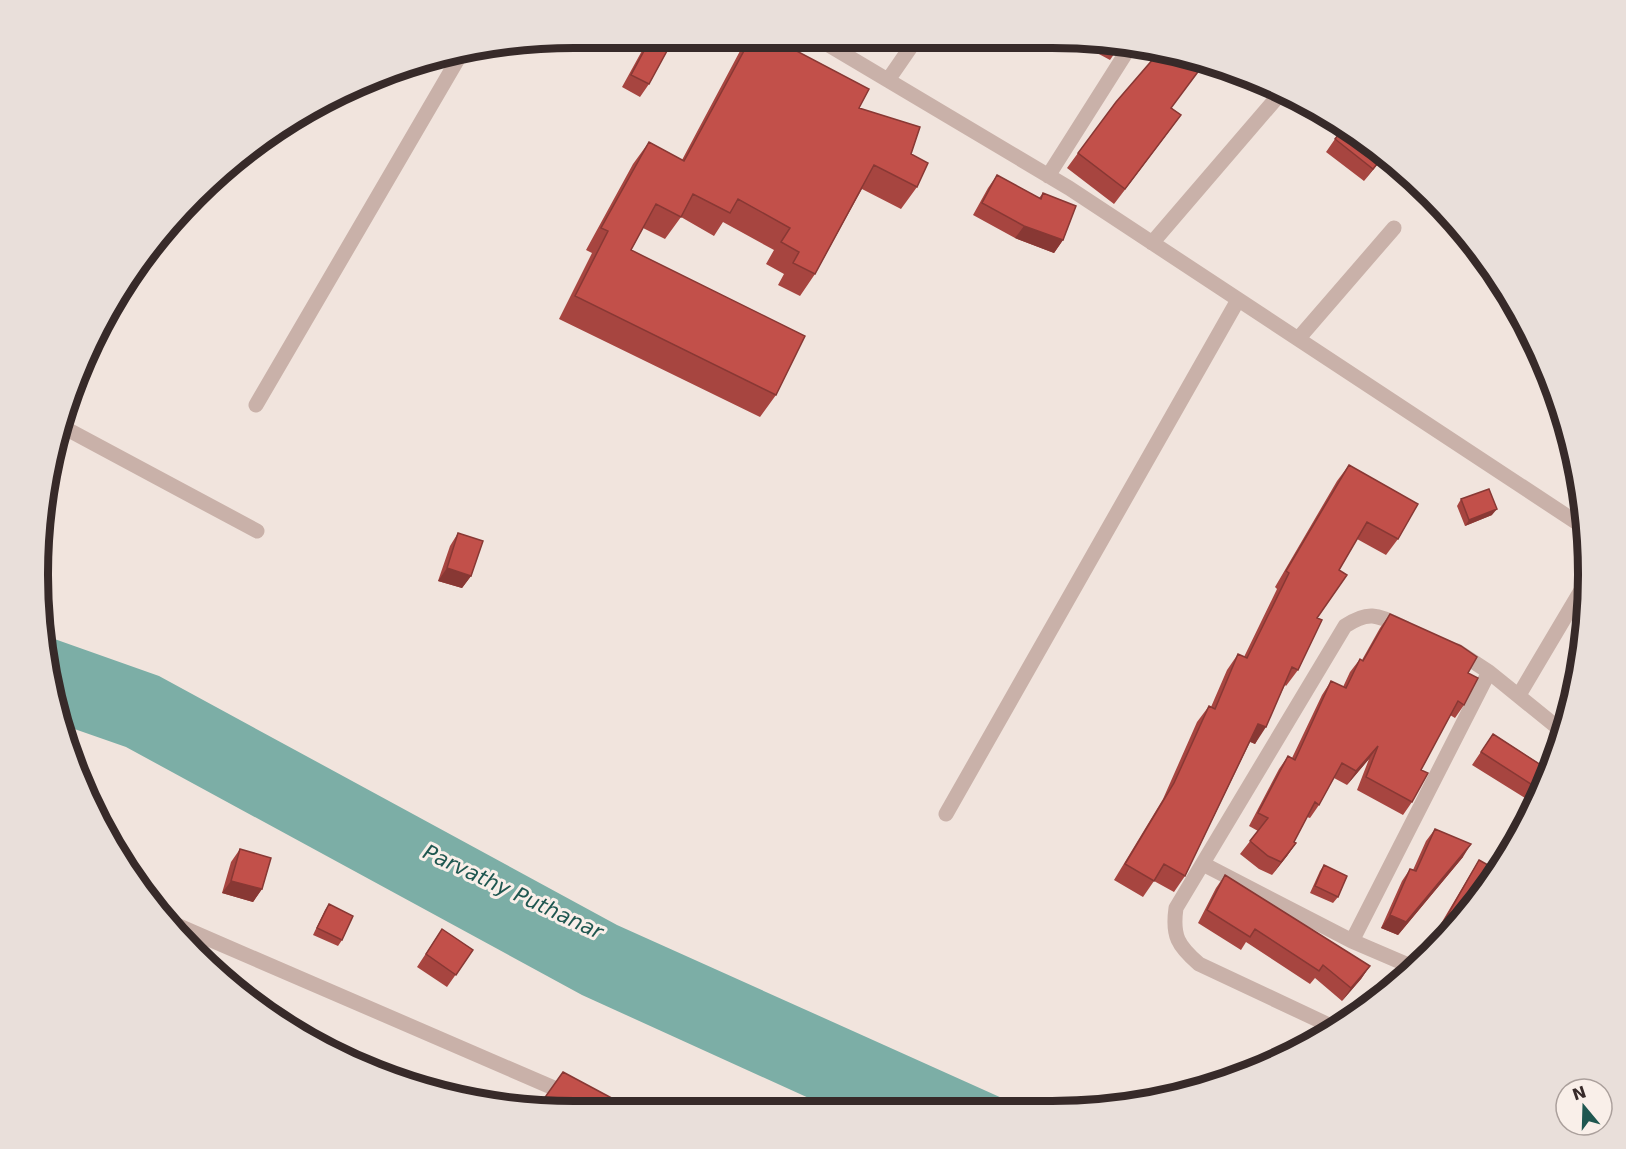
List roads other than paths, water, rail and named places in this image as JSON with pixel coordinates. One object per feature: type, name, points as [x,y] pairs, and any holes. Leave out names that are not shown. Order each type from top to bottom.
[{"type":"street","points":[[834,48],[1048,176],[1574,518]]},
{"type":"street","points":[[888,80],[910,48]]},
{"type":"street","points":[[1048,176],[1125,54]]},
{"type":"street","points":[[256,405],[456,62]]},
{"type":"street","points":[[1152,243],[1276,98]]},
{"type":"street","points":[[1298,339],[1394,228]]},
{"type":"street","points":[[946,814],[1238,300]]},
{"type":"street","points":[[68,430],[257,531]]},
{"type":"street","points":[[1520,695],[1577,597]]},
{"type":"street","points":[[1325,1023],[1198,964],[1182,950],[1173,928],[1176,908],[1345,626],[1359,616],[1376,615],[1416,633]]},
{"type":"street","points":[[1446,646],[1489,672],[1556,726]]},
{"type":"street","points":[[1352,941],[1489,672]]},
{"type":"street","points":[[1203,864],[1352,941],[1406,964]]},
{"type":"street","points":[[185,929],[584,1101]]},
{"type":"water","name":"Parvathy Puthanar","points":[[52,638],[159,676],[617,925],[1009,1101],[815,1101],[582,995],[126,747],[71,728],[58,677]]}]
